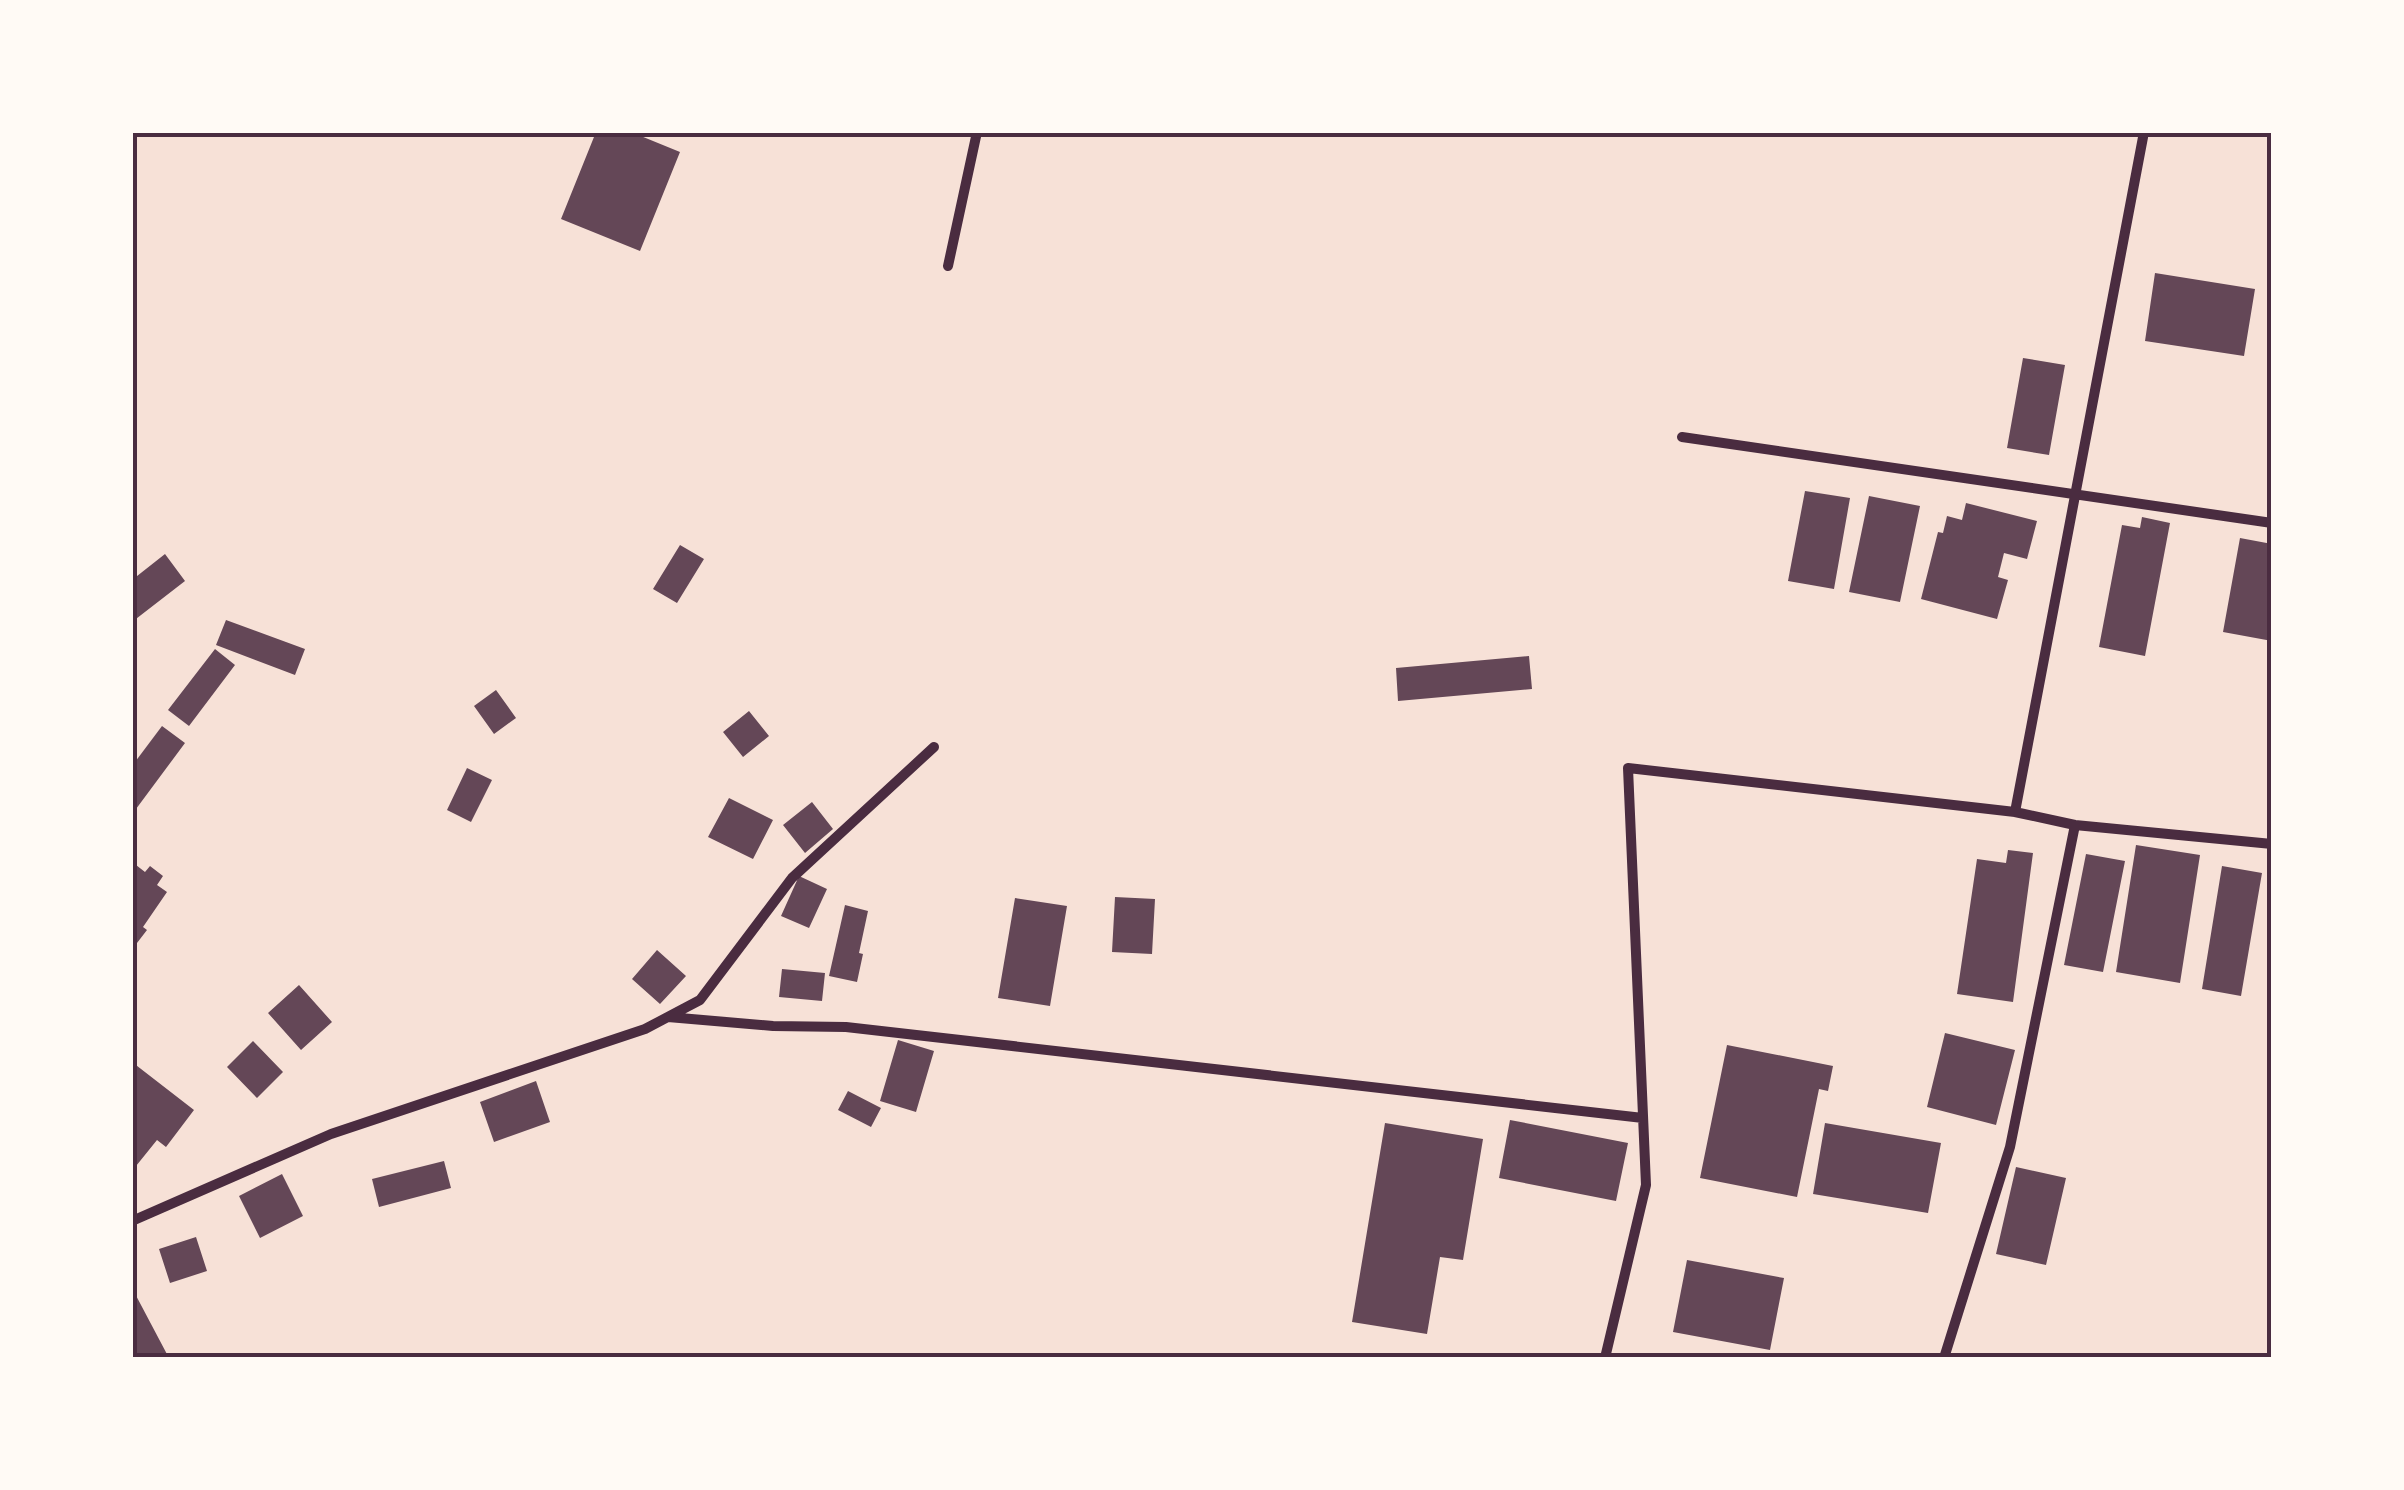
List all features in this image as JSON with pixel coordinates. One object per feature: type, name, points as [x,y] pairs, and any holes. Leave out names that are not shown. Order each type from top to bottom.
[{"type":"street","points":[[948,266],[977,132]]},
{"type":"street","points":[[2015,812],[2144,132]]},
{"type":"street","points":[[1682,437],[2272,523]]},
{"type":"street","points":[[132,1221],[331,1134],[645,1029],[700,1000],[792,878],[934,747]]},
{"type":"street","points":[[1605,1358],[1646,1184],[1628,768],[2015,812],[2075,825],[2272,844]]},
{"type":"street","points":[[1944,1358],[2010,1146],[2075,825]]},
{"type":"street","points":[[668,1017],[865,1029],[1643,1118]]},
{"type":"building","points":[[596,132],[631,132],[680,152],[640,251],[561,219]]},
{"type":"building","points":[[2155,273],[2255,289],[2244,356],[2145,341]]},
{"type":"building","points":[[2023,358],[2065,365],[2049,455],[2007,448]]},
{"type":"building","points":[[1805,491],[1850,498],[1834,589],[1788,581]]},
{"type":"building","points":[[1869,496],[1920,506],[1900,602],[1849,592]]},
{"type":"building","points":[[1966,503],[2037,521],[2027,559],[2004,553],[1998,577],[2008,580],[1997,619],[1921,599],[1938,532],[1943,533],[1947,516],[1962,520]]},
{"type":"building","points":[[2142,517],[2170,523],[2145,656],[2099,647],[2122,525],[2140,528]]},
{"type":"building","points":[[2240,538],[2272,544],[2272,641],[2223,632]]},
{"type":"building","points":[[680,545],[704,559],[677,603],[653,589]]},
{"type":"building","points":[[165,554],[185,581],[132,622],[132,580]]},
{"type":"building","points":[[226,620],[305,649],[295,675],[216,645]]},
{"type":"building","points":[[215,649],[235,665],[189,726],[168,710]]},
{"type":"building","points":[[1529,656],[1532,689],[1398,701],[1396,668]]},
{"type":"building","points":[[496,690],[516,718],[494,734],[474,706]]},
{"type":"building","points":[[749,711],[769,736],[743,757],[723,732]]},
{"type":"building","points":[[162,726],[185,743],[136,809],[132,806],[132,766]]},
{"type":"building","points":[[467,768],[492,780],[471,822],[447,810]]},
{"type":"building","points":[[729,798],[773,820],[753,859],[708,837]]},
{"type":"building","points":[[812,802],[833,829],[805,853],[783,825]]},
{"type":"building","points":[[2136,845],[2200,855],[2180,983],[2116,972]]},
{"type":"building","points":[[2008,850],[2033,853],[2013,1002],[1957,994],[1977,859],[2006,863]]},
{"type":"building","points":[[2086,854],[2125,861],[2103,972],[2064,965]]},
{"type":"building","points":[[136,865],[145,872],[150,866],[163,876],[157,885],[167,892],[137,943],[132,940],[132,869]]},
{"type":"building","points":[[2222,866],[2262,873],[2241,996],[2202,989]]},
{"type":"building","points":[[799,876],[827,889],[809,928],[781,916]]},
{"type":"building","points":[[1115,897],[1155,899],[1152,954],[1112,952]]},
{"type":"building","points":[[1015,898],[1067,906],[1050,1006],[998,998]]},
{"type":"building","points":[[845,905],[868,911],[857,982],[829,976]]},
{"type":"building","points":[[657,950],[686,976],[660,1004],[632,979]]},
{"type":"building","points":[[782,969],[825,973],[822,1001],[779,997]]},
{"type":"building","points":[[299,985],[332,1022],[301,1050],[268,1013]]},
{"type":"building","points":[[1945,1033],[2015,1050],[1996,1125],[1927,1107]]},
{"type":"building","points":[[898,1040],[934,1051],[916,1112],[880,1101]]},
{"type":"building","points":[[253,1041],[283,1072],[257,1098],[227,1067]]},
{"type":"building","points":[[1727,1045],[1833,1066],[1828,1091],[1819,1089],[1797,1197],[1700,1178]]},
{"type":"building","points":[[132,1062],[194,1110],[166,1147],[157,1140],[132,1171]]},
{"type":"building","points":[[536,1081],[550,1122],[494,1142],[480,1102]]},
{"type":"building","points":[[848,1091],[881,1108],[871,1127],[838,1110]]},
{"type":"building","points":[[1510,1120],[1628,1143],[1616,1201],[1499,1178]]},
{"type":"building","points":[[1385,1123],[1483,1139],[1463,1260],[1440,1257],[1427,1334],[1352,1322]]},
{"type":"building","points":[[1825,1123],[1941,1143],[1928,1213],[1813,1194]]},
{"type":"building","points":[[444,1161],[451,1188],[379,1207],[372,1179]]},
{"type":"building","points":[[2016,1167],[2066,1178],[2046,1265],[1996,1254]]},
{"type":"building","points":[[282,1174],[303,1216],[260,1238],[239,1196]]},
{"type":"building","points":[[196,1237],[207,1271],[170,1283],[159,1249]]},
{"type":"building","points":[[1687,1260],[1784,1278],[1770,1350],[1673,1332]]},
{"type":"building","points":[[132,1288],[169,1358],[132,1358]]}]
